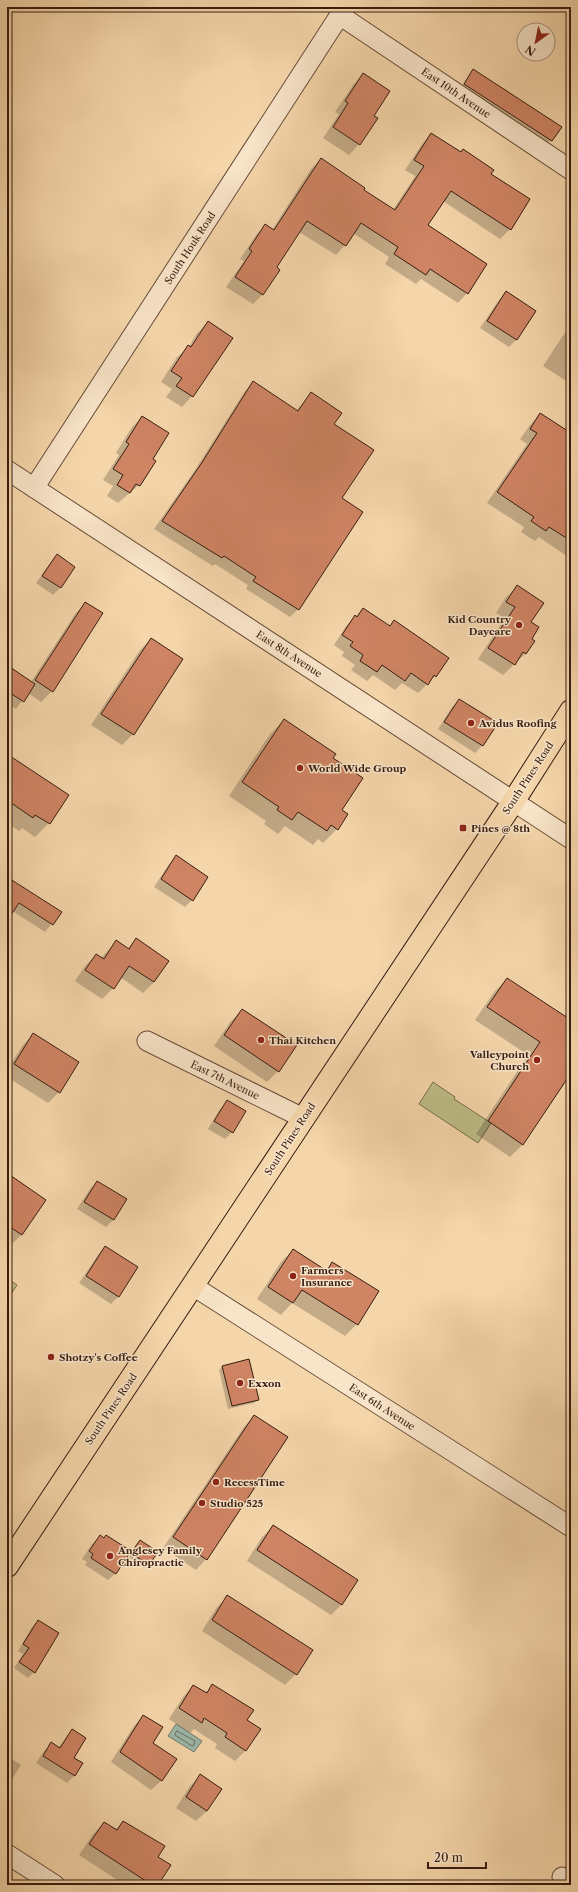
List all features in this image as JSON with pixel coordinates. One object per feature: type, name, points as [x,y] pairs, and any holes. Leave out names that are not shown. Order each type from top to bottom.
[{"type":"main road","name":"South Pines Road","points":[[7,1566],[513,802],[571,711]]},
{"type":"street","name":"East 10th Avenue","points":[[343,12],[571,170]]},
{"type":"street","name":"South Houk Road","points":[[34,488],[343,12]]},
{"type":"street","name":"East 8th Avenue","points":[[7,470],[571,839]]},
{"type":"street","name":"East 7th Avenue","points":[[146,1041],[303,1118]]},
{"type":"street","name":"East 6th Avenue","points":[[192,1286],[571,1527]]},
{"type":"street","points":[[7,1854],[55,1885]]},
{"type":"shaded area","points":[[433,1082],[455,1097],[454,1099],[491,1123],[478,1143],[419,1104]]},
{"type":"shaded area","points":[[7,1278],[17,1285],[7,1300]]},
{"type":"water","points":[[176,1724],[202,1741],[194,1752],[168,1736]]},
{"type":"building","points":[[473,69],[562,127],[552,141],[464,84]]},
{"type":"building","points":[[363,73],[390,91],[374,116],[378,118],[360,145],[333,127],[348,103],[345,101]]},
{"type":"building","points":[[431,133],[461,152],[463,149],[494,170],[491,174],[530,199],[511,230],[451,191],[428,225],[487,264],[468,294],[430,269],[426,275],[394,254],[398,247],[361,223],[346,246],[307,221],[277,267],[280,270],[263,295],[235,277],[252,251],[249,249],[265,224],[274,230],[321,158],[365,188],[364,190],[395,210],[424,166],[414,160]]},
{"type":"building","points":[[506,291],[536,311],[517,340],[487,321]]},
{"type":"building","points":[[208,321],[233,338],[193,397],[176,386],[182,378],[171,371],[188,345],[191,347]]},
{"type":"building","points":[[253,381],[298,411],[311,392],[342,413],[334,424],[374,450],[342,498],[363,512],[299,610],[253,581],[256,577],[224,556],[222,558],[162,521],[203,461]]},
{"type":"building","points":[[540,413],[571,433],[571,541],[549,527],[546,531],[531,521],[534,517],[497,492],[537,433],[530,429]]},
{"type":"building","points":[[142,416],[169,433],[153,459],[156,461],[140,486],[136,484],[130,493],[117,485],[123,475],[113,469],[129,444],[126,442]]},
{"type":"building","points":[[57,554],[75,567],[61,588],[42,576]]},
{"type":"building","name":"Kid Country Daycare","points":[[517,585],[544,603],[531,622],[539,627],[532,639],[535,641],[526,654],[523,652],[515,665],[488,648],[515,607],[506,602]]},
{"type":"building","points":[[85,602],[103,613],[53,692],[35,680]]},
{"type":"building","points":[[363,608],[390,626],[394,620],[449,658],[436,677],[434,675],[428,685],[411,673],[405,681],[382,665],[377,672],[360,661],[363,655],[350,646],[353,642],[342,635],[355,615],[357,617]]},
{"type":"building","points":[[151,638],[183,659],[134,735],[101,714]]},
{"type":"building","points":[[7,665],[35,684],[24,702],[7,691]]},
{"type":"building","name":"Avidus Roofing","points":[[459,699],[498,723],[483,746],[444,722]]},
{"type":"building","name":"World Wide Group","points":[[284,719],[336,754],[333,758],[363,778],[342,810],[348,814],[338,830],[331,825],[327,831],[298,812],[292,820],[277,810],[279,807],[242,782]]},
{"type":"building","points":[[7,754],[69,795],[50,824],[35,815],[33,818],[7,800]]},
{"type":"building","points":[[176,855],[208,877],[193,901],[161,879]]},
{"type":"building","points":[[7,877],[62,912],[53,925],[19,903],[7,921]]},
{"type":"building","points":[[136,938],[169,961],[154,982],[129,966],[114,989],[85,970],[96,954],[104,959],[116,940],[129,949]]},
{"type":"building","name":"Valleypoint Church","points":[[507,978],[571,1020],[571,1073],[523,1145],[488,1121],[540,1042],[487,1007]]},
{"type":"building","name":"Thai Kitchen","points":[[242,1009],[297,1045],[279,1072],[224,1035]]},
{"type":"building","points":[[33,1033],[79,1062],[60,1093],[14,1064]]},
{"type":"building","points":[[227,1100],[246,1111],[233,1133],[214,1121]]},
{"type":"building","points":[[7,1173],[46,1200],[22,1235],[7,1225]]},
{"type":"building","points":[[97,1181],[127,1199],[114,1220],[84,1202]]},
{"type":"building","points":[[105,1246],[138,1267],[119,1297],[86,1276]]},
{"type":"building","points":[[293,1249],[327,1271],[332,1262],[379,1291],[358,1325],[302,1290],[293,1303],[268,1287]]},
{"type":"building","name":"Exxon","points":[[249,1359],[259,1400],[232,1406],[222,1366]]},
{"type":"building","points":[[254,1415],[288,1437],[207,1560],[173,1537]]},
{"type":"building","points":[[273,1525],[358,1580],[342,1605],[257,1550]]},
{"type":"building","name":"Anglesey Family Chiropractic","points":[[100,1535],[104,1538],[106,1535],[131,1551],[116,1574],[91,1558],[93,1554],[89,1551]]},
{"type":"building","points":[[140,1540],[158,1552],[149,1565],[131,1553]]},
{"type":"building","points":[[227,1595],[313,1650],[297,1675],[212,1620]]},
{"type":"building","points":[[38,1620],[59,1633],[35,1673],[19,1662],[29,1648],[23,1644]]},
{"type":"building","points":[[212,1684],[254,1710],[247,1720],[261,1729],[246,1751],[225,1737],[227,1733],[204,1718],[202,1723],[179,1708],[193,1685],[207,1693]]},
{"type":"building","points":[[143,1715],[163,1727],[153,1743],[177,1759],[162,1781],[120,1752]]},
{"type":"building","points":[[72,1729],[86,1738],[74,1758],[83,1763],[75,1776],[43,1756],[51,1742],[60,1748]]},
{"type":"building","points":[[200,1774],[222,1789],[207,1811],[186,1797]]},
{"type":"building","points":[[123,1821],[165,1846],[158,1857],[171,1865],[158,1885],[152,1885],[89,1844],[104,1822],[117,1830]]},
{"type":"place","name":"Kid Country Daycare","points":[[519,625]]},
{"type":"place","name":"Avidus Roofing","points":[[471,723]]},
{"type":"place","name":"World Wide Group","points":[[300,768]]},
{"type":"place","name":"Pines @ 8th","points":[[463,828]]},
{"type":"place","name":"Thai Kitchen","points":[[261,1040]]},
{"type":"place","name":"Valleypoint Church","points":[[537,1060]]},
{"type":"place","name":"Farmers Insurance","points":[[293,1276]]},
{"type":"place","name":"Shotzy's Coffee","points":[[51,1357]]},
{"type":"place","name":"Exxon","points":[[240,1383]]},
{"type":"place","name":"RecessTime","points":[[216,1482]]},
{"type":"place","name":"Studio 525","points":[[202,1503]]},
{"type":"place","name":"Anglesey Family Chiropractic","points":[[110,1556]]}]
